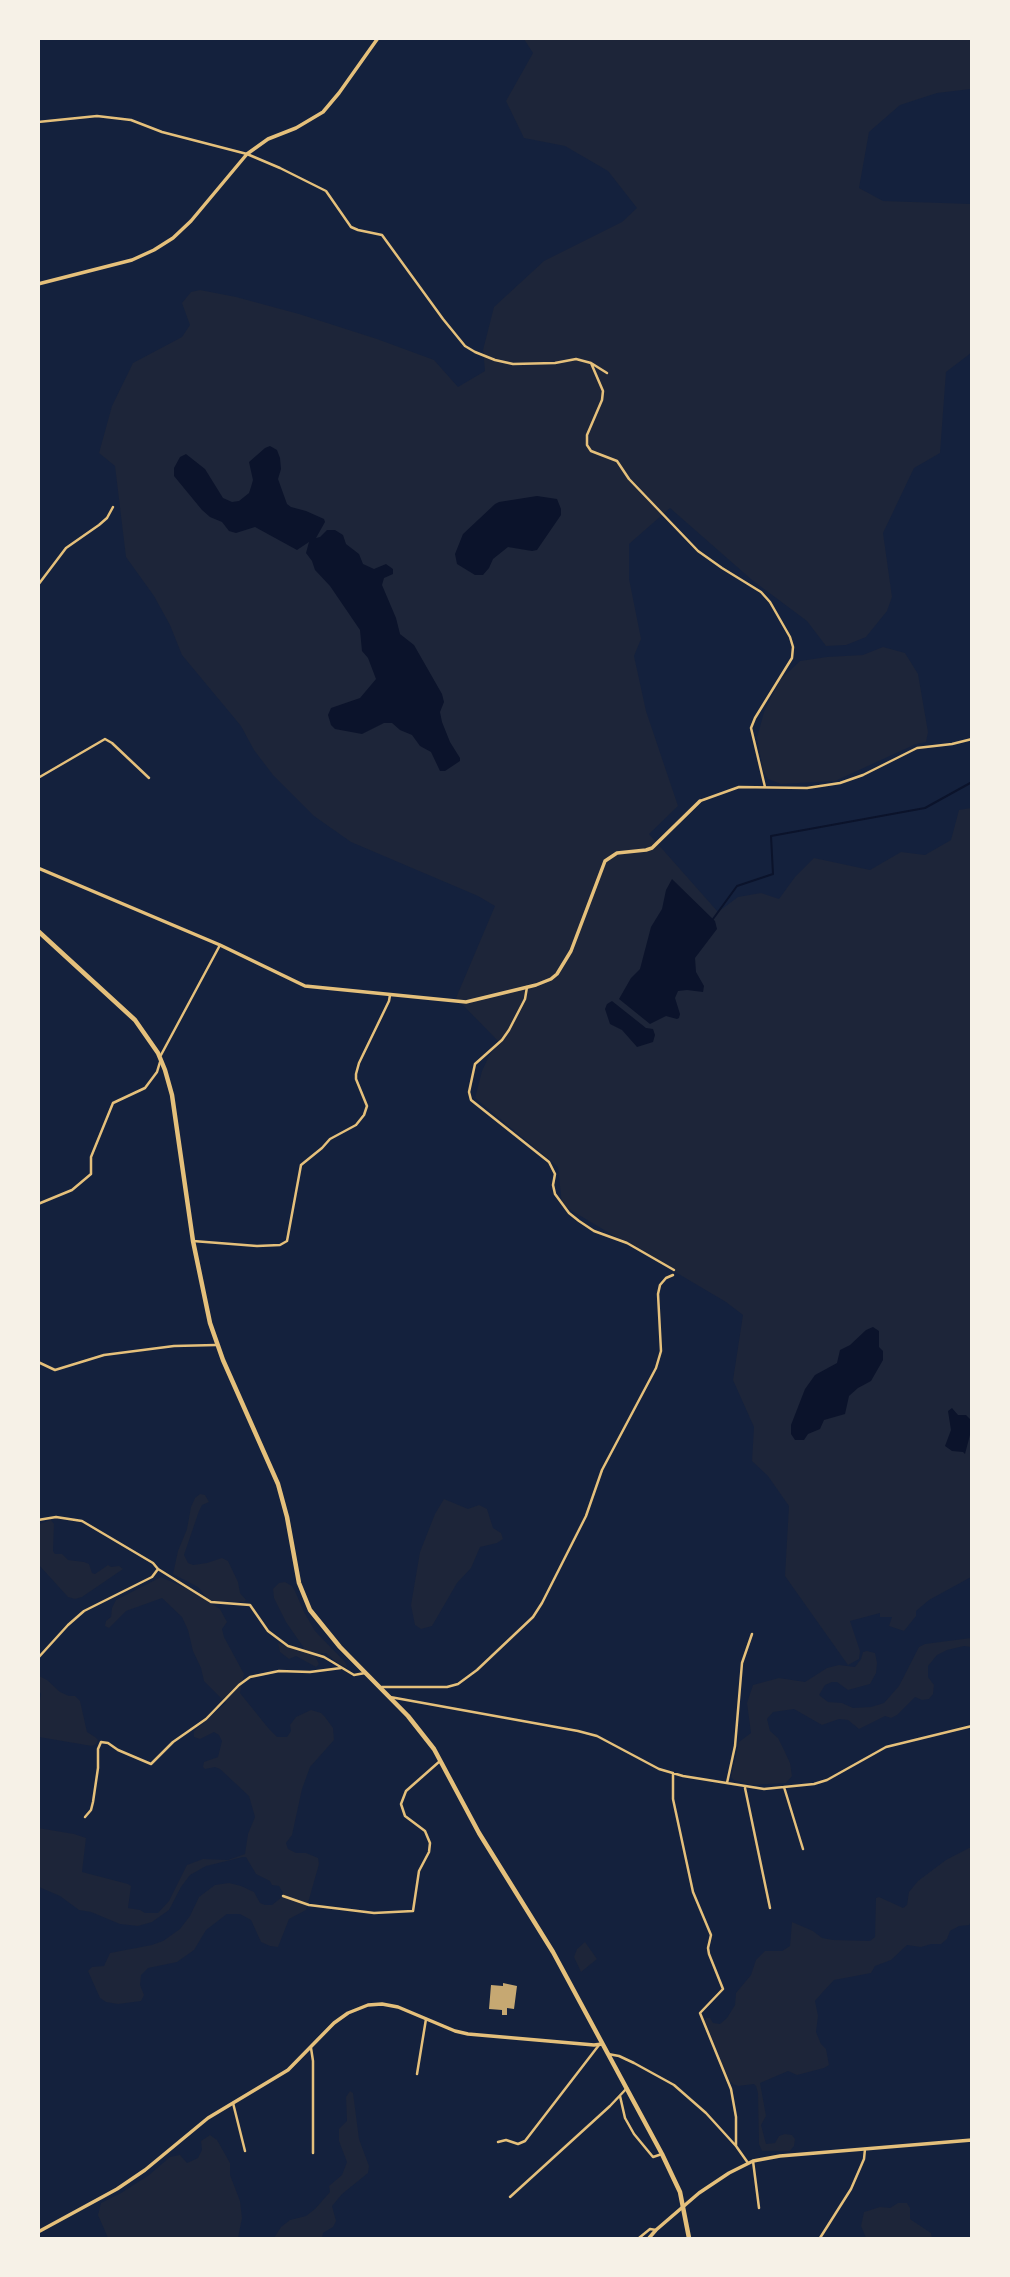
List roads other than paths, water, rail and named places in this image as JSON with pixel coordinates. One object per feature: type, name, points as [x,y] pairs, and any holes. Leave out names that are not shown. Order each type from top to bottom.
[{"type":"main road","points":[[38,931],[135,1020],[160,1059],[172,1095],[193,1241],[216,1345],[278,1484],[299,1583],[310,1610],[332,1639],[422,1732],[440,1761],[480,1833],[537,1925],[662,2154],[684,2205],[690,2238]]},
{"type":"street","points":[[38,284],[132,260],[173,237],[191,221],[247,153],[268,139],[296,128],[323,112],[340,93],[378,38]]},
{"type":"street","points":[[38,122],[97,116],[131,120],[162,132],[247,153],[326,191],[351,227],[382,235],[465,346],[495,360],[513,364],[555,363],[576,359],[591,363],[607,373]]},
{"type":"street","points":[[591,363],[603,391],[602,400],[587,435],[587,445],[592,451],[617,461],[629,479],[698,551],[761,592],[770,602],[790,637],[792,658],[751,728],[765,787]]},
{"type":"street","points":[[38,585],[66,548],[99,525],[113,507]]},
{"type":"street","points":[[38,868],[219,945],[305,986],[466,1002],[551,979],[562,969],[609,856],[652,848],[700,801],[739,786],[807,788],[840,783],[863,775],[917,748],[952,744],[971,738]]},
{"type":"street","points":[[38,778],[105,739],[149,778]]},
{"type":"street","points":[[38,1204],[72,1190],[91,1174],[91,1157],[113,1102],[145,1088],[157,1072],[162,1052],[219,945]]},
{"type":"street","points":[[379,1687],[447,1687],[458,1684],[477,1670],[533,1617],[586,1516],[602,1470],[656,1368],[661,1352],[658,1294],[660,1285],[673,1272],[627,1244],[579,1222],[555,1194],[555,1174],[549,1162],[471,1100],[469,1092],[475,1064],[502,1040],[509,1030],[525,999],[527,987]]},
{"type":"street","points":[[193,1241],[257,1246],[280,1245],[287,1241],[301,1165],[330,1139],[356,1125],[367,1106],[356,1074],[390,995]]},
{"type":"street","points":[[38,1362],[55,1370],[104,1355],[174,1346],[216,1345]]},
{"type":"street","points":[[38,1520],[56,1517],[82,1521],[153,1563],[158,1569],[211,1602],[250,1605],[268,1631],[288,1646],[324,1657],[354,1675],[365,1673]]},
{"type":"street","points":[[38,1658],[84,1611],[152,1577],[158,1569]]},
{"type":"street","points":[[727,1783],[735,1746],[742,1663],[752,1634]]},
{"type":"street","points":[[85,1817],[93,1802],[101,1742],[151,1764],[250,1677],[279,1671],[310,1672],[341,1668]]},
{"type":"street","points":[[390,1697],[587,1733],[659,1769],[764,1789],[814,1784],[827,1780],[898,1743],[971,1726]]},
{"type":"street","points":[[283,1896],[309,1905],[373,1913],[413,1912],[419,1871],[429,1852],[430,1843],[425,1831],[405,1816],[401,1804],[407,1791],[440,1761]]},
{"type":"street","points":[[673,1773],[673,1799],[693,1892],[711,1935],[709,1954],[723,1989],[700,2013],[731,2089],[736,2117],[736,2146]]},
{"type":"street","points":[[745,1787],[770,1908]]},
{"type":"street","points":[[784,1787],[803,1849]]},
{"type":"street","points":[[38,2232],[133,2179],[208,2118],[288,2070],[334,2023],[348,2013],[368,2005],[390,2005],[468,2034],[601,2045]]},
{"type":"street","points":[[417,2074],[426,2019]]},
{"type":"street","points":[[498,2142],[506,2140],[518,2144],[525,2141],[601,2045]]},
{"type":"street","points":[[311,2048],[313,2153]]},
{"type":"street","points":[[608,2054],[619,2056],[665,2079],[706,2113],[750,2162],[759,2208]]},
{"type":"street","points":[[510,2197],[626,2088]]},
{"type":"street","points":[[620,2096],[625,2118],[634,2134],[653,2157],[662,2154]]},
{"type":"street","points":[[233,2102],[245,2151]]},
{"type":"street","points":[[649,2238],[684,2205],[717,2180],[750,2162],[779,2156],[971,2140]]},
{"type":"street","points":[[820,2238],[850,2189],[864,2160],[865,2148]]},
{"type":"street","points":[[639,2238],[650,2229],[656,2230]]},
{"type":"waterway","points":[[713,919],[737,886],[773,874],[771,836],[925,808],[972,782]]}]
